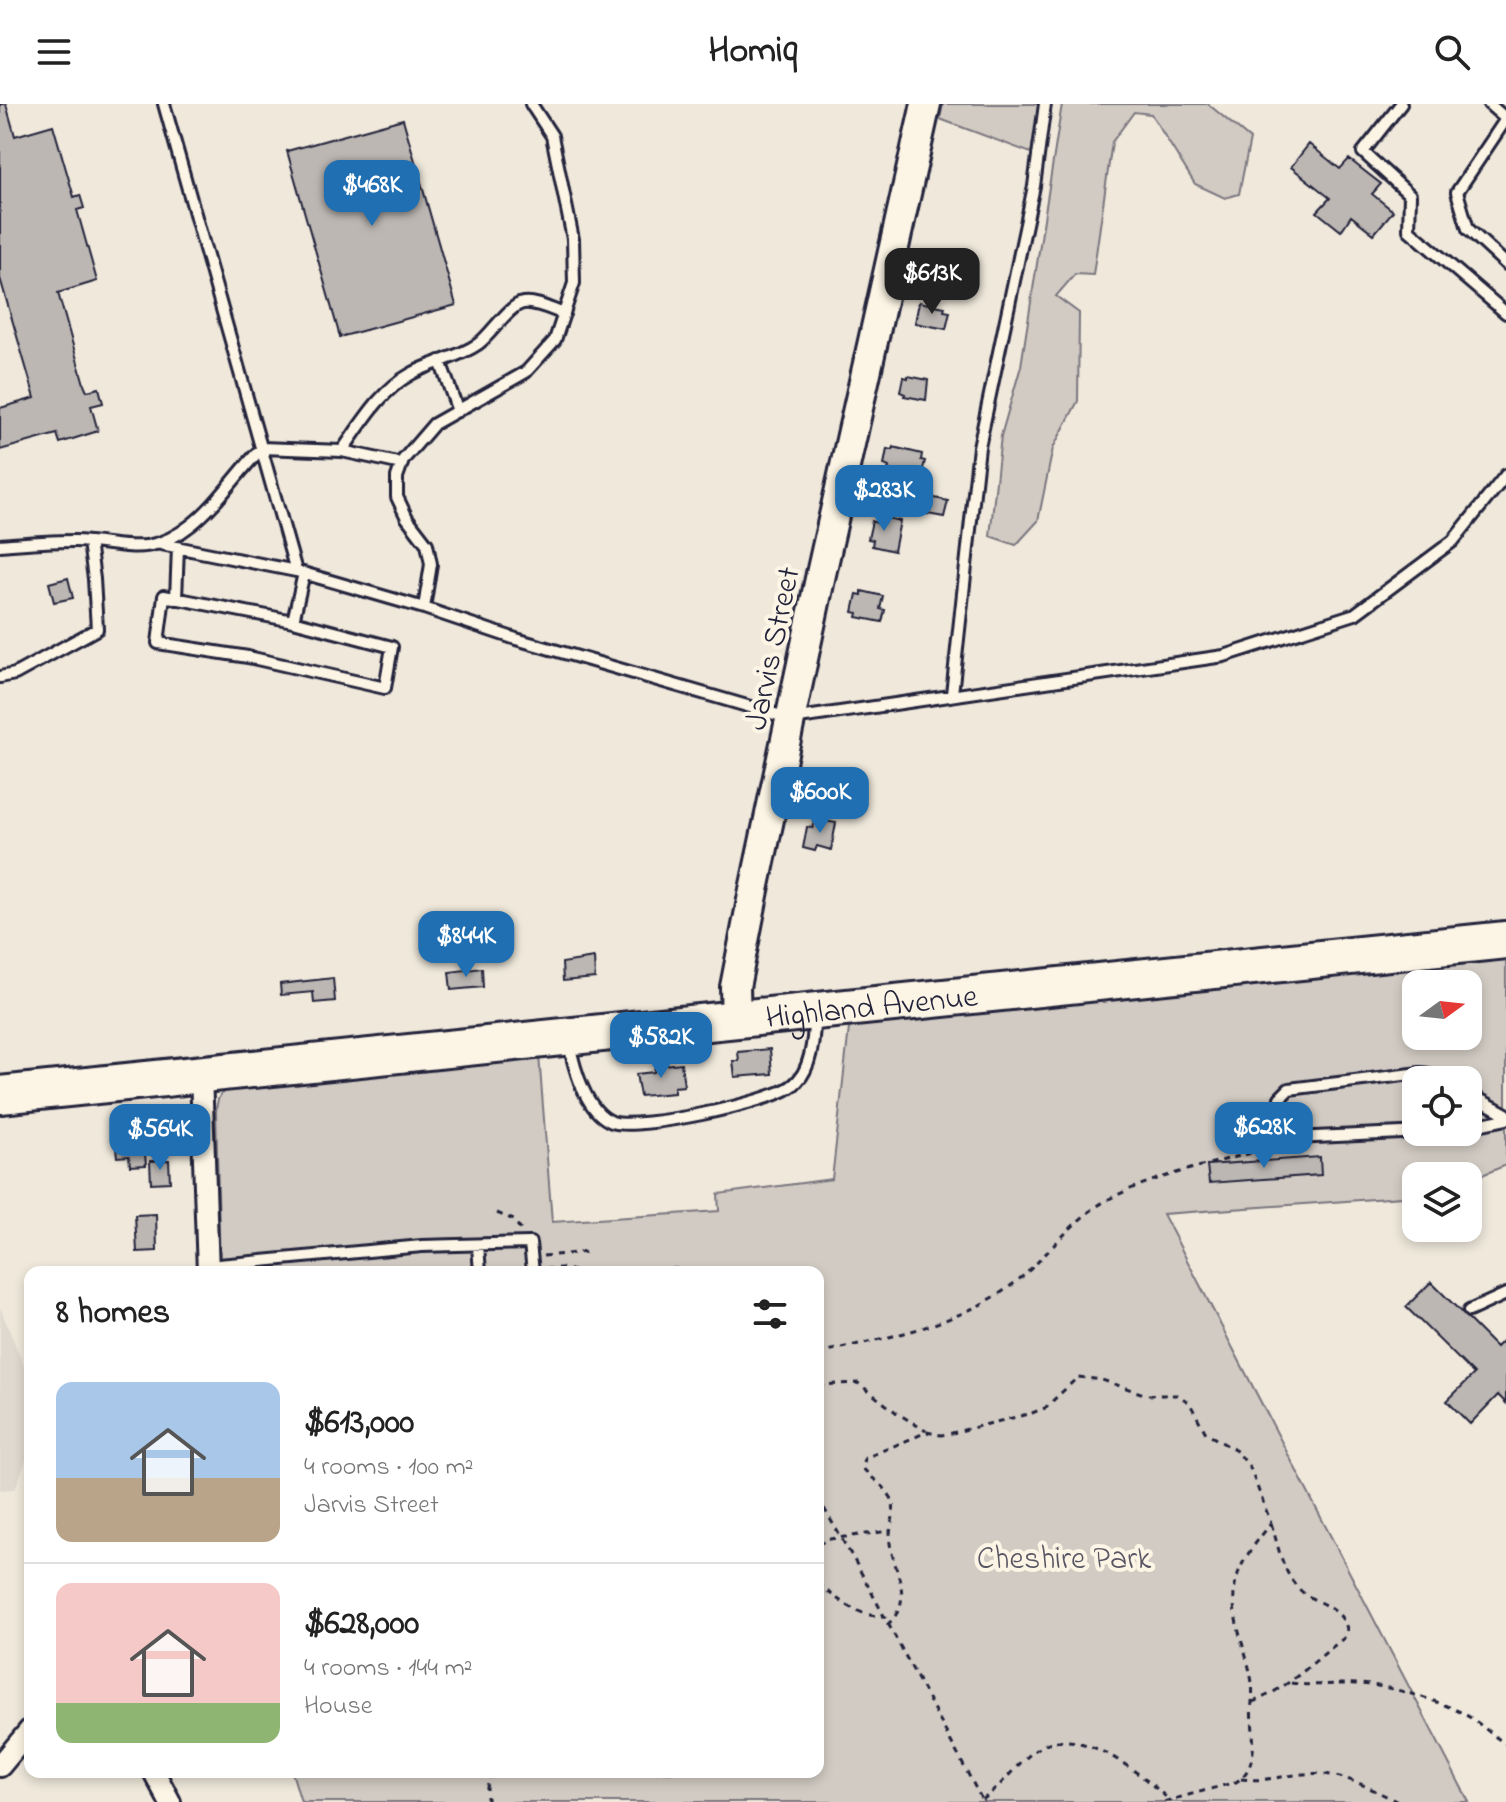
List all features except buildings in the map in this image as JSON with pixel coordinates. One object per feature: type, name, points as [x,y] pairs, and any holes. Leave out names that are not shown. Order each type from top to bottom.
[{"type":"highway","name":"Highland Avenue","points":[[0,1095],[1506,940]]},
{"type":"street","name":"Jarvis Street","points":[[736,1019],[738,969],[824,559],[926,104]]},
{"type":"street","points":[[201,1074],[208,1266]]},
{"type":"street","points":[[0,1766],[24,1737]]},
{"type":"street","points":[[157,1778],[170,1802]]},
{"type":"lane","points":[[164,104],[300,572],[293,621]]},
{"type":"lane","points":[[424,608],[431,564],[427,544],[407,518],[397,497],[397,477],[402,464],[434,424],[526,372],[555,340],[574,283],[573,239],[552,136],[531,104]]},
{"type":"lane","points":[[952,694],[979,447],[1034,186],[1045,104]]},
{"type":"lane","points":[[1401,104],[1363,152],[1410,195],[1409,230],[1506,313]]},
{"type":"lane","points":[[1489,104],[1506,119],[1457,192],[1468,229],[1506,264]]},
{"type":"lane","points":[[342,451],[379,400],[394,385],[479,343],[521,303],[533,303],[564,314]]},
{"type":"lane","points":[[440,361],[458,411]]},
{"type":"lane","points":[[0,545],[89,542],[146,548],[170,540],[193,524],[220,498],[262,448],[342,451],[402,464]]},
{"type":"lane","points":[[159,544],[300,572],[792,719],[1224,656],[1355,614],[1453,541],[1506,475]]},
{"type":"lane","points":[[0,677],[15,674],[97,629],[89,542]]},
{"type":"lane","points":[[176,599],[178,547]]},
{"type":"lane","points":[[164,596],[293,621],[392,647],[385,688],[248,657],[158,643],[164,596]]},
{"type":"lane","points":[[568,1037],[579,1079],[591,1103],[612,1122],[628,1124],[733,1108],[770,1097],[794,1085],[808,1064],[814,1011]]},
{"type":"lane","points":[[1402,1075],[1289,1089],[1280,1098],[1281,1119],[1287,1136],[1293,1138],[1402,1133]]},
{"type":"lane","points":[[1482,1102],[1506,1117]]},
{"type":"lane","points":[[1482,1126],[1506,1117]]},
{"type":"lane","points":[[236,1266],[422,1246],[526,1243],[530,1243],[533,1266]]},
{"type":"lane","points":[[478,1246],[480,1266]]},
{"type":"lane","points":[[1469,1311],[1506,1294]]},
{"type":"path","points":[[824,1352],[896,1335],[966,1311],[1018,1280],[1065,1233],[1115,1196],[1206,1164],[1270,1148],[1287,1136]]},
{"type":"path","points":[[497,1213],[514,1220],[521,1228],[526,1243]]},
{"type":"path","points":[[532,1256],[588,1252]]},
{"type":"path","points":[[824,1385],[858,1383],[927,1432],[941,1435],[1045,1408],[1078,1377],[1102,1380],[1147,1395],[1177,1395],[1189,1402],[1206,1433],[1238,1452],[1250,1468],[1285,1571],[1308,1597],[1320,1600],[1339,1614],[1347,1629],[1344,1638],[1291,1683],[1252,1702]]},
{"type":"path","points":[[887,1625],[899,1611],[902,1588],[890,1545],[894,1512],[891,1498],[862,1464],[865,1458],[927,1432]]},
{"type":"path","points":[[824,1508],[983,1801],[1040,1747],[1055,1740],[1077,1743],[1123,1762],[1170,1801]]},
{"type":"path","points":[[1241,1779],[1254,1751],[1253,1687],[1236,1618],[1234,1596],[1240,1568],[1248,1552],[1271,1523]]},
{"type":"path","points":[[824,1542],[890,1531]]},
{"type":"path","points":[[824,1588],[854,1608],[876,1617],[883,1616]]},
{"type":"path","points":[[1291,1683],[1316,1687],[1360,1684],[1410,1693],[1470,1718],[1506,1744]]},
{"type":"path","points":[[1163,1802],[1241,1779],[1255,1781],[1305,1773],[1332,1774],[1398,1802]]},
{"type":"path","points":[[487,1802],[490,1778]]},
{"type":"shaded area","points":[[0,1307],[24,1366],[24,1466],[15,1489],[0,1490]]},
{"type":"green space","points":[[943,104],[1040,104],[1031,153],[940,119]]},
{"type":"green space","points":[[1062,104],[1208,104],[1250,139],[1239,194],[1225,198],[1195,184],[1151,114],[1134,112],[1112,142],[1093,275],[1075,274],[1056,296],[1079,313],[1078,401],[1053,448],[1038,521],[1016,545],[990,536],[1001,436],[1021,366]]},
{"type":"green space","name":"Cheshire Park","points":[[1506,957],[1506,1165],[1482,1175],[1482,1162],[1402,1162],[1402,1197],[1163,1214],[1469,1802],[301,1802],[294,1778],[824,1778],[824,1266],[220,1266],[216,1112],[221,1094],[232,1086],[539,1055],[552,1222],[719,1211],[718,1194],[832,1179],[849,1028],[876,1021]]}]
